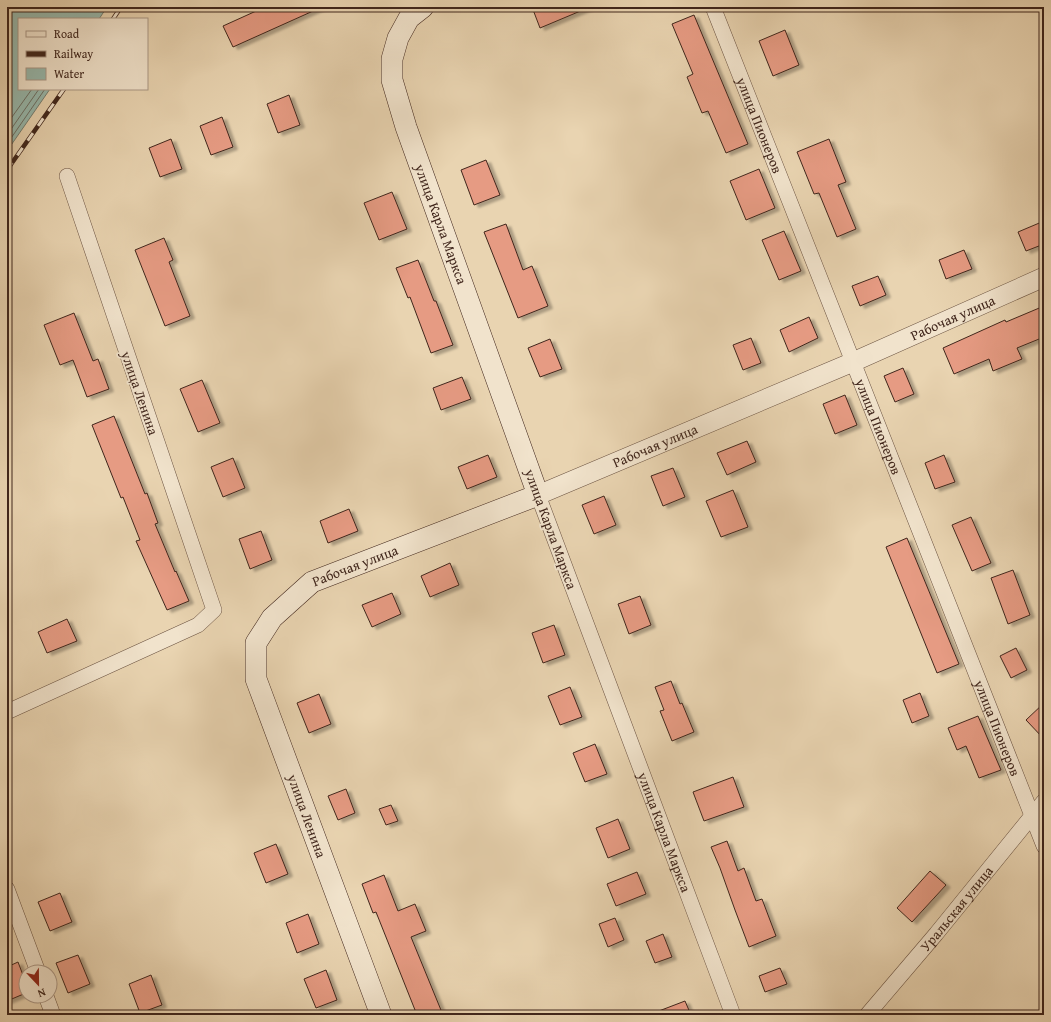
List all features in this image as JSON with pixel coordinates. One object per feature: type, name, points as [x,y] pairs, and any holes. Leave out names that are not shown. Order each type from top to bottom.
[{"type":"main road","name":"улица Карла Маркса","points":[[423,7],[409,18],[398,38],[392,59],[392,80],[406,128],[538,495]]},
{"type":"main road","name":"Рабочая улица","points":[[272,618],[312,582],[538,495]]},
{"type":"main road","name":"улица Ленина","points":[[272,618],[256,643],[256,679],[381,1015]]},
{"type":"street","name":"улица Пионеров","points":[[712,7],[1044,846]]},
{"type":"street","name":"улица Ленина","points":[[7,712],[198,626],[214,610],[67,176]]},
{"type":"street","name":"Рабочая улица","points":[[538,495],[853,362],[1044,277]]},
{"type":"street","name":"улица Карла Маркса","points":[[538,495],[733,1015]]},
{"type":"street","name":"Уральская улица","points":[[867,1015],[936,934],[1044,801]]},
{"type":"street","points":[[7,889],[35,964]]},
{"type":"street","points":[[49,1004],[54,1015]]},
{"type":"water","points":[[7,7],[107,7],[100,18],[18,18],[18,90],[49,90],[7,151]]},
{"type":"building","points":[[265,7],[322,7],[233,47],[223,26]]},
{"type":"building","points":[[532,7],[590,7],[540,28]]},
{"type":"building","points":[[694,15],[748,144],[726,153],[708,111],[702,113],[687,77],[693,74],[672,24]]},
{"type":"building","points":[[785,30],[799,65],[773,76],[759,41]]},
{"type":"building","points":[[289,95],[300,125],[278,133],[267,104]]},
{"type":"building","points":[[222,117],[233,147],[211,155],[200,126]]},
{"type":"building","points":[[171,139],[182,169],[160,177],[149,148]]},
{"type":"building","points":[[829,139],[846,182],[838,185],[856,229],[837,237],[819,193],[814,194],[797,152]]},
{"type":"building","points":[[486,160],[500,195],[474,205],[461,170]]},
{"type":"building","points":[[759,169],[775,208],[746,220],[730,181]]},
{"type":"building","points":[[392,192],[407,229],[379,240],[364,203]]},
{"type":"building","points":[[1044,221],[1044,244],[1026,251],[1018,232]]},
{"type":"building","points":[[506,224],[523,270],[532,266],[548,306],[518,318],[484,232]]},
{"type":"building","points":[[784,231],[801,271],[779,280],[762,240]]},
{"type":"building","points":[[164,238],[173,260],[169,262],[190,316],[165,326],[135,250]]},
{"type":"building","points":[[964,250],[972,269],[946,279],[939,260]]},
{"type":"building","points":[[418,260],[453,345],[431,353],[410,297],[408,298],[396,268]]},
{"type":"building","points":[[878,276],[886,295],[860,306],[852,286]]},
{"type":"building","points":[[1044,306],[1044,337],[1017,348],[1022,359],[993,371],[989,359],[954,374],[943,348],[1005,320],[1006,322]]},
{"type":"building","points":[[74,313],[93,361],[98,359],[109,389],[87,397],[73,360],[60,365],[44,325]]},
{"type":"building","points":[[809,317],[818,338],[789,352],[780,330]]},
{"type":"building","points":[[751,338],[761,363],[743,370],[733,345]]},
{"type":"building","points":[[550,339],[562,369],[540,377],[528,348]]},
{"type":"building","points":[[903,368],[914,394],[895,402],[884,376]]},
{"type":"building","points":[[462,377],[471,399],[441,410],[433,388]]},
{"type":"building","points":[[202,380],[220,423],[198,432],[180,389]]},
{"type":"building","points":[[845,395],[857,425],[835,434],[823,404]]},
{"type":"building","points":[[114,416],[145,494],[147,493],[158,523],[155,524],[189,601],[167,610],[136,541],[140,540],[123,497],[121,498],[92,425]]},
{"type":"building","points":[[747,441],[756,462],[727,475],[717,453]]},
{"type":"building","points":[[488,455],[497,477],[467,489],[458,467]]},
{"type":"building","points":[[944,455],[955,482],[935,489],[925,463]]},
{"type":"building","points":[[233,458],[245,488],[223,497],[211,467]]},
{"type":"building","points":[[673,468],[685,497],[663,506],[651,476]]},
{"type":"building","points":[[733,490],[748,527],[721,537],[706,501]]},
{"type":"building","points":[[604,496],[616,525],[594,534],[582,505]]},
{"type":"building","points":[[349,509],[358,531],[328,543],[320,521]]},
{"type":"building","points":[[971,517],[991,563],[972,571],[952,525]]},
{"type":"building","points":[[261,531],[272,560],[250,569],[239,539]]},
{"type":"building","points":[[907,538],[959,664],[937,673],[886,547]]},
{"type":"building","points":[[450,563],[459,585],[430,597],[421,576]]},
{"type":"building","points":[[1013,570],[1030,615],[1008,624],[991,578]]},
{"type":"building","points":[[392,593],[401,614],[372,627],[362,605]]},
{"type":"building","points":[[640,596],[651,625],[629,634],[618,604]]},
{"type":"building","points":[[67,619],[77,641],[47,653],[38,632]]},
{"type":"building","points":[[554,625],[565,655],[543,663],[532,633]]},
{"type":"building","points":[[1016,648],[1027,670],[1011,678],[1000,656]]},
{"type":"building","points":[[671,681],[680,704],[682,703],[694,732],[672,741],[660,711],[664,710],[655,687]]},
{"type":"building","points":[[570,687],[582,717],[560,725],[548,696]]},
{"type":"building","points":[[920,693],[929,716],[912,723],[903,700]]},
{"type":"building","points":[[319,694],[331,724],[309,733],[297,703]]},
{"type":"building","points":[[1044,703],[1044,739],[1026,720]]},
{"type":"building","points":[[978,716],[1001,770],[979,778],[966,746],[957,750],[948,728]]},
{"type":"building","points":[[595,744],[607,774],[585,782],[573,753]]},
{"type":"building","points":[[733,777],[744,807],[704,821],[693,792]]},
{"type":"building","points":[[346,789],[355,813],[338,820],[328,796]]},
{"type":"building","points":[[391,805],[398,821],[386,825],[379,809]]},
{"type":"building","points":[[618,819],[630,849],[608,858],[596,828]]},
{"type":"building","points":[[727,841],[738,871],[744,868],[756,901],[762,899],[776,936],[749,947],[711,847]]},
{"type":"building","points":[[276,844],[288,874],[266,883],[254,853]]},
{"type":"building","points":[[930,871],[946,885],[912,922],[897,908]]},
{"type":"building","points":[[637,872],[646,894],[616,906],[607,884]]},
{"type":"building","points":[[384,875],[398,911],[415,904],[426,931],[411,937],[443,1015],[417,1015],[376,912],[373,913],[362,884]]},
{"type":"building","points":[[60,893],[72,922],[50,931],[38,902]]},
{"type":"building","points":[[308,914],[319,944],[297,953],[286,923]]},
{"type":"building","points":[[615,918],[624,940],[608,947],[599,924]]},
{"type":"building","points":[[663,934],[672,957],[655,963],[646,941]]},
{"type":"building","points":[[78,955],[90,984],[68,993],[58,968],[58,964],[56,963]]},
{"type":"building","points":[[18,962],[19,964],[18,996],[7,1001],[7,967]]},
{"type":"building","points":[[780,968],[787,984],[765,992],[759,976]]},
{"type":"building","points":[[326,970],[337,1000],[316,1008],[304,979]]},
{"type":"building","points":[[151,975],[162,1005],[140,1013],[129,984]]},
{"type":"building","points":[[685,1001],[691,1015],[651,1015],[651,1014]]},
{"type":"railway","points":[[114,18],[121,7]]},
{"type":"railway","points":[[7,170],[63,90]]}]
